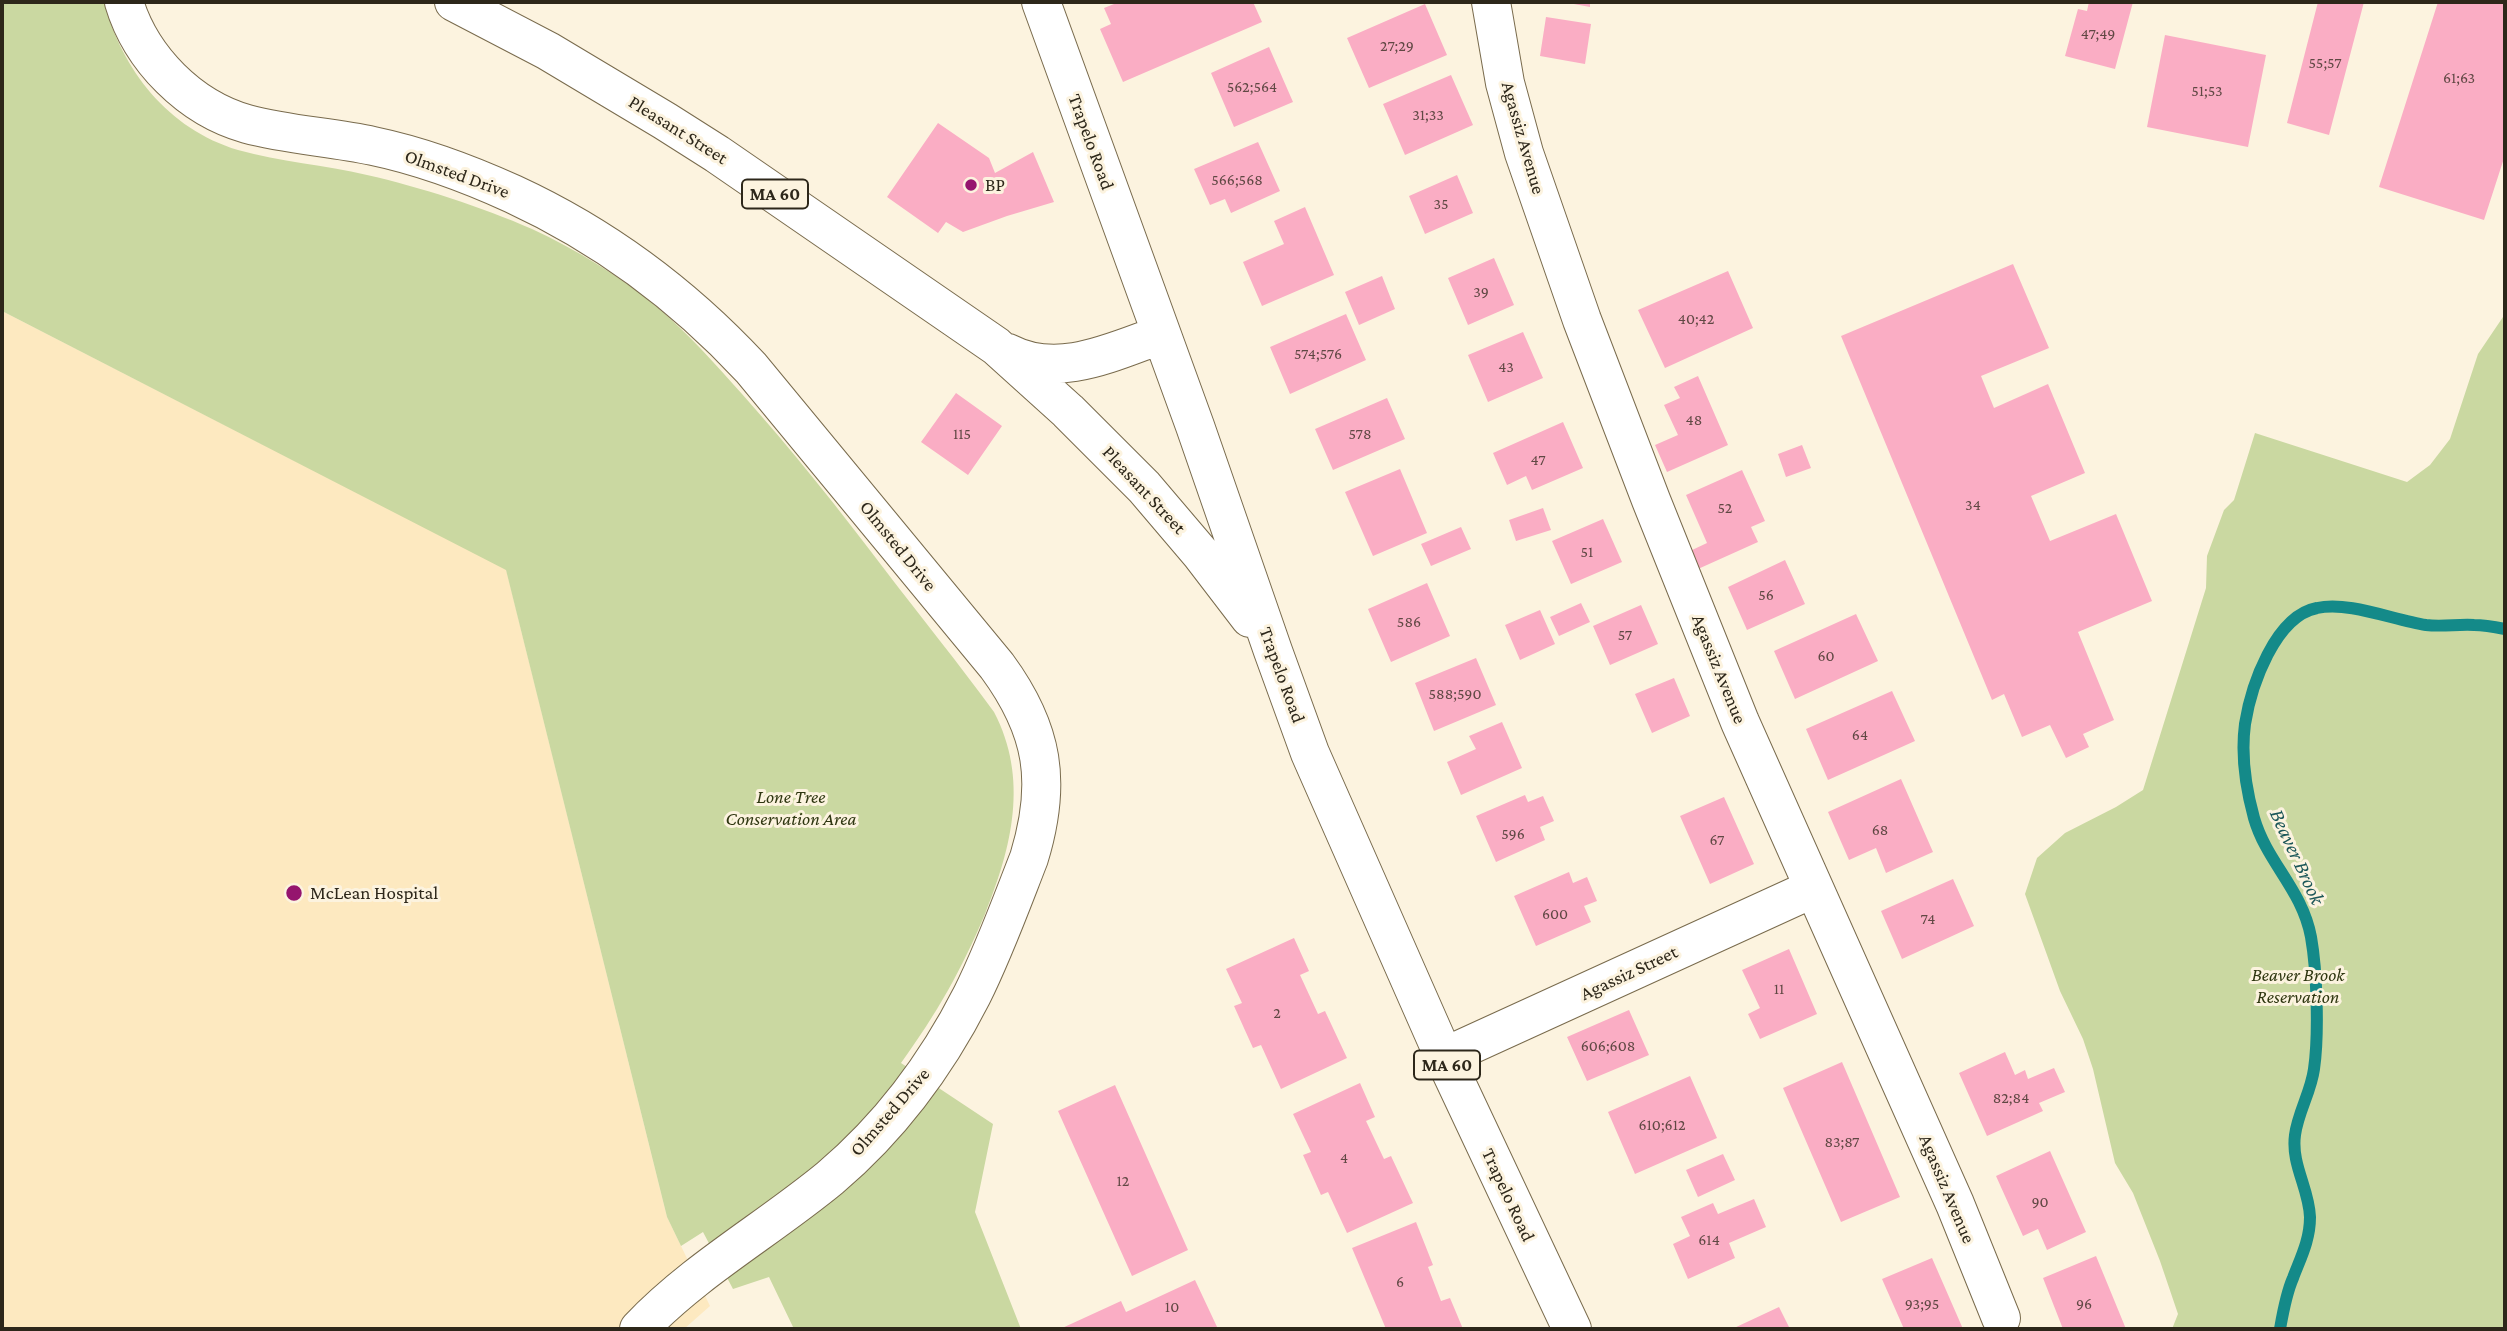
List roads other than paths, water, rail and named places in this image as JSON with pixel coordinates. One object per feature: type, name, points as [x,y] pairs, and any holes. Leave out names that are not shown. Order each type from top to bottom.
[{"type":"street","name":"Olmsted Drive","points":[[124,2],[150,54],[163,71],[201,103],[246,124],[376,147],[476,178],[578,226],[671,291],[725,340],[751,368],[997,666],[1029,723],[1036,744],[1043,790],[1036,836],[973,993],[941,1050],[902,1104],[856,1154],[812,1192],[675,1293],[639,1329]]},
{"type":"street","name":"Pleasant Street","points":[[454,2],[548,51],[696,141],[1013,355],[1052,364],[1069,363],[1100,356],[1160,335]]},
{"type":"street","name":"Trapelo Road","points":[[1041,2],[1195,426],[1273,651],[1324,786],[1444,1057],[1572,1329]]},
{"type":"street","name":"Agassiz Avenue","points":[[1492,2],[1505,83],[1524,153],[1583,320],[1735,710],[1955,1204],[2001,1318]]},
{"type":"street","name":"Pleasant Street","points":[[996,346],[1068,411],[1158,502],[1228,588],[1273,651]]},
{"type":"street","name":"Agassiz Street","points":[[1444,1057],[1814,888]]},
{"type":"waterway","name":"Beaver Brook","points":[[2280,1329],[2287,1297],[2310,1225],[2307,1196],[2294,1146],[2314,1069],[2316,984],[2311,937],[2306,920],[2300,904],[2260,834],[2249,795],[2244,735],[2253,691],[2277,638],[2302,614],[2317,608],[2357,609],[2426,625],[2478,625],[2505,629]]},
{"type":"place","name":"BP","points":[[971,185]]},
{"type":"place","name":"McLean Hospital","points":[[294,893]]},
{"type":"park label","name":"Lone Tree Conservation Area","points":[[791,808]]},
{"type":"park label","name":"Beaver Brook Reservation","points":[[2298,986]]}]
